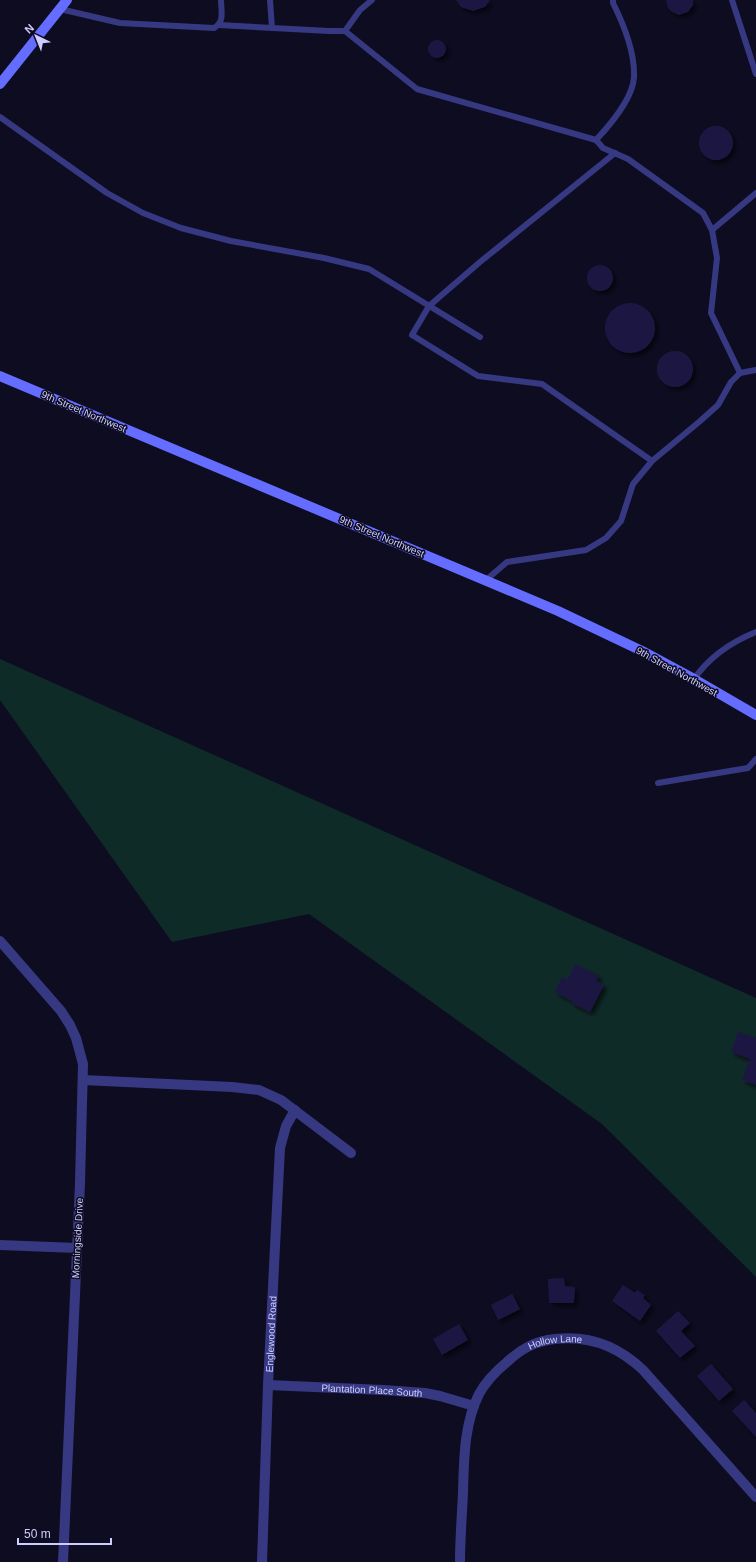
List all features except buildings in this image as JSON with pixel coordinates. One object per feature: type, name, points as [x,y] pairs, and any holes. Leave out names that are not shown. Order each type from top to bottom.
[{"type":"street","points":[[0,84],[67,0]]},
{"type":"street","name":"9th Street Northwest","points":[[0,376],[565,614],[642,651],[756,715]]},
{"type":"street","name":"Morningside Drive","points":[[0,941],[61,1011],[70,1024],[83,1064],[80,1183],[63,1562]]},
{"type":"street","points":[[83,1080],[248,1088],[269,1094],[295,1110],[351,1153]]},
{"type":"street","name":"Englewood Road","points":[[262,1562],[268,1385],[280,1148],[286,1126],[295,1110]]},
{"type":"street","points":[[0,1245],[77,1248]]},
{"type":"street","name":"Hollow Lane","points":[[460,1562],[465,1450],[469,1424],[474,1406],[491,1376],[517,1353],[527,1346],[538,1342],[561,1338],[578,1338],[602,1342],[623,1353],[643,1370],[756,1497]]},
{"type":"street","name":"Plantation Place South","points":[[268,1385],[351,1390],[383,1390],[425,1394],[440,1396],[474,1406]]},
{"type":"lane","points":[[219,25],[222,19],[220,0]]},
{"type":"lane","points":[[270,0],[272,28]]},
{"type":"lane","points":[[345,31],[360,10],[372,0]]},
{"type":"lane","points":[[596,140],[614,120],[628,96],[634,78],[632,56],[622,22],[613,0]]},
{"type":"lane","points":[[732,0],[756,74]]},
{"type":"lane","points":[[60,9],[120,23],[214,28],[219,25],[345,31],[417,89],[596,140],[604,148],[628,159],[703,213],[712,230],[717,258],[712,313],[740,373]]},
{"type":"lane","points":[[0,117],[107,193],[144,213],[181,228],[231,242],[324,258],[368,269],[480,337]]},
{"type":"lane","points":[[615,153],[480,262],[429,306],[412,335],[478,376],[542,384],[652,461]]},
{"type":"lane","points":[[712,230],[756,193]]},
{"type":"lane","points":[[486,580],[508,562],[586,550],[606,538],[621,521],[633,484],[652,461],[718,405],[731,382],[740,373],[756,370]]},
{"type":"lane","points":[[694,679],[721,650],[737,640],[756,632]]},
{"type":"lane","points":[[658,783],[748,768],[756,759]]},
{"type":"green space","points":[[0,659],[756,998],[756,1277],[602,1124],[309,914],[172,942],[0,700]]}]
